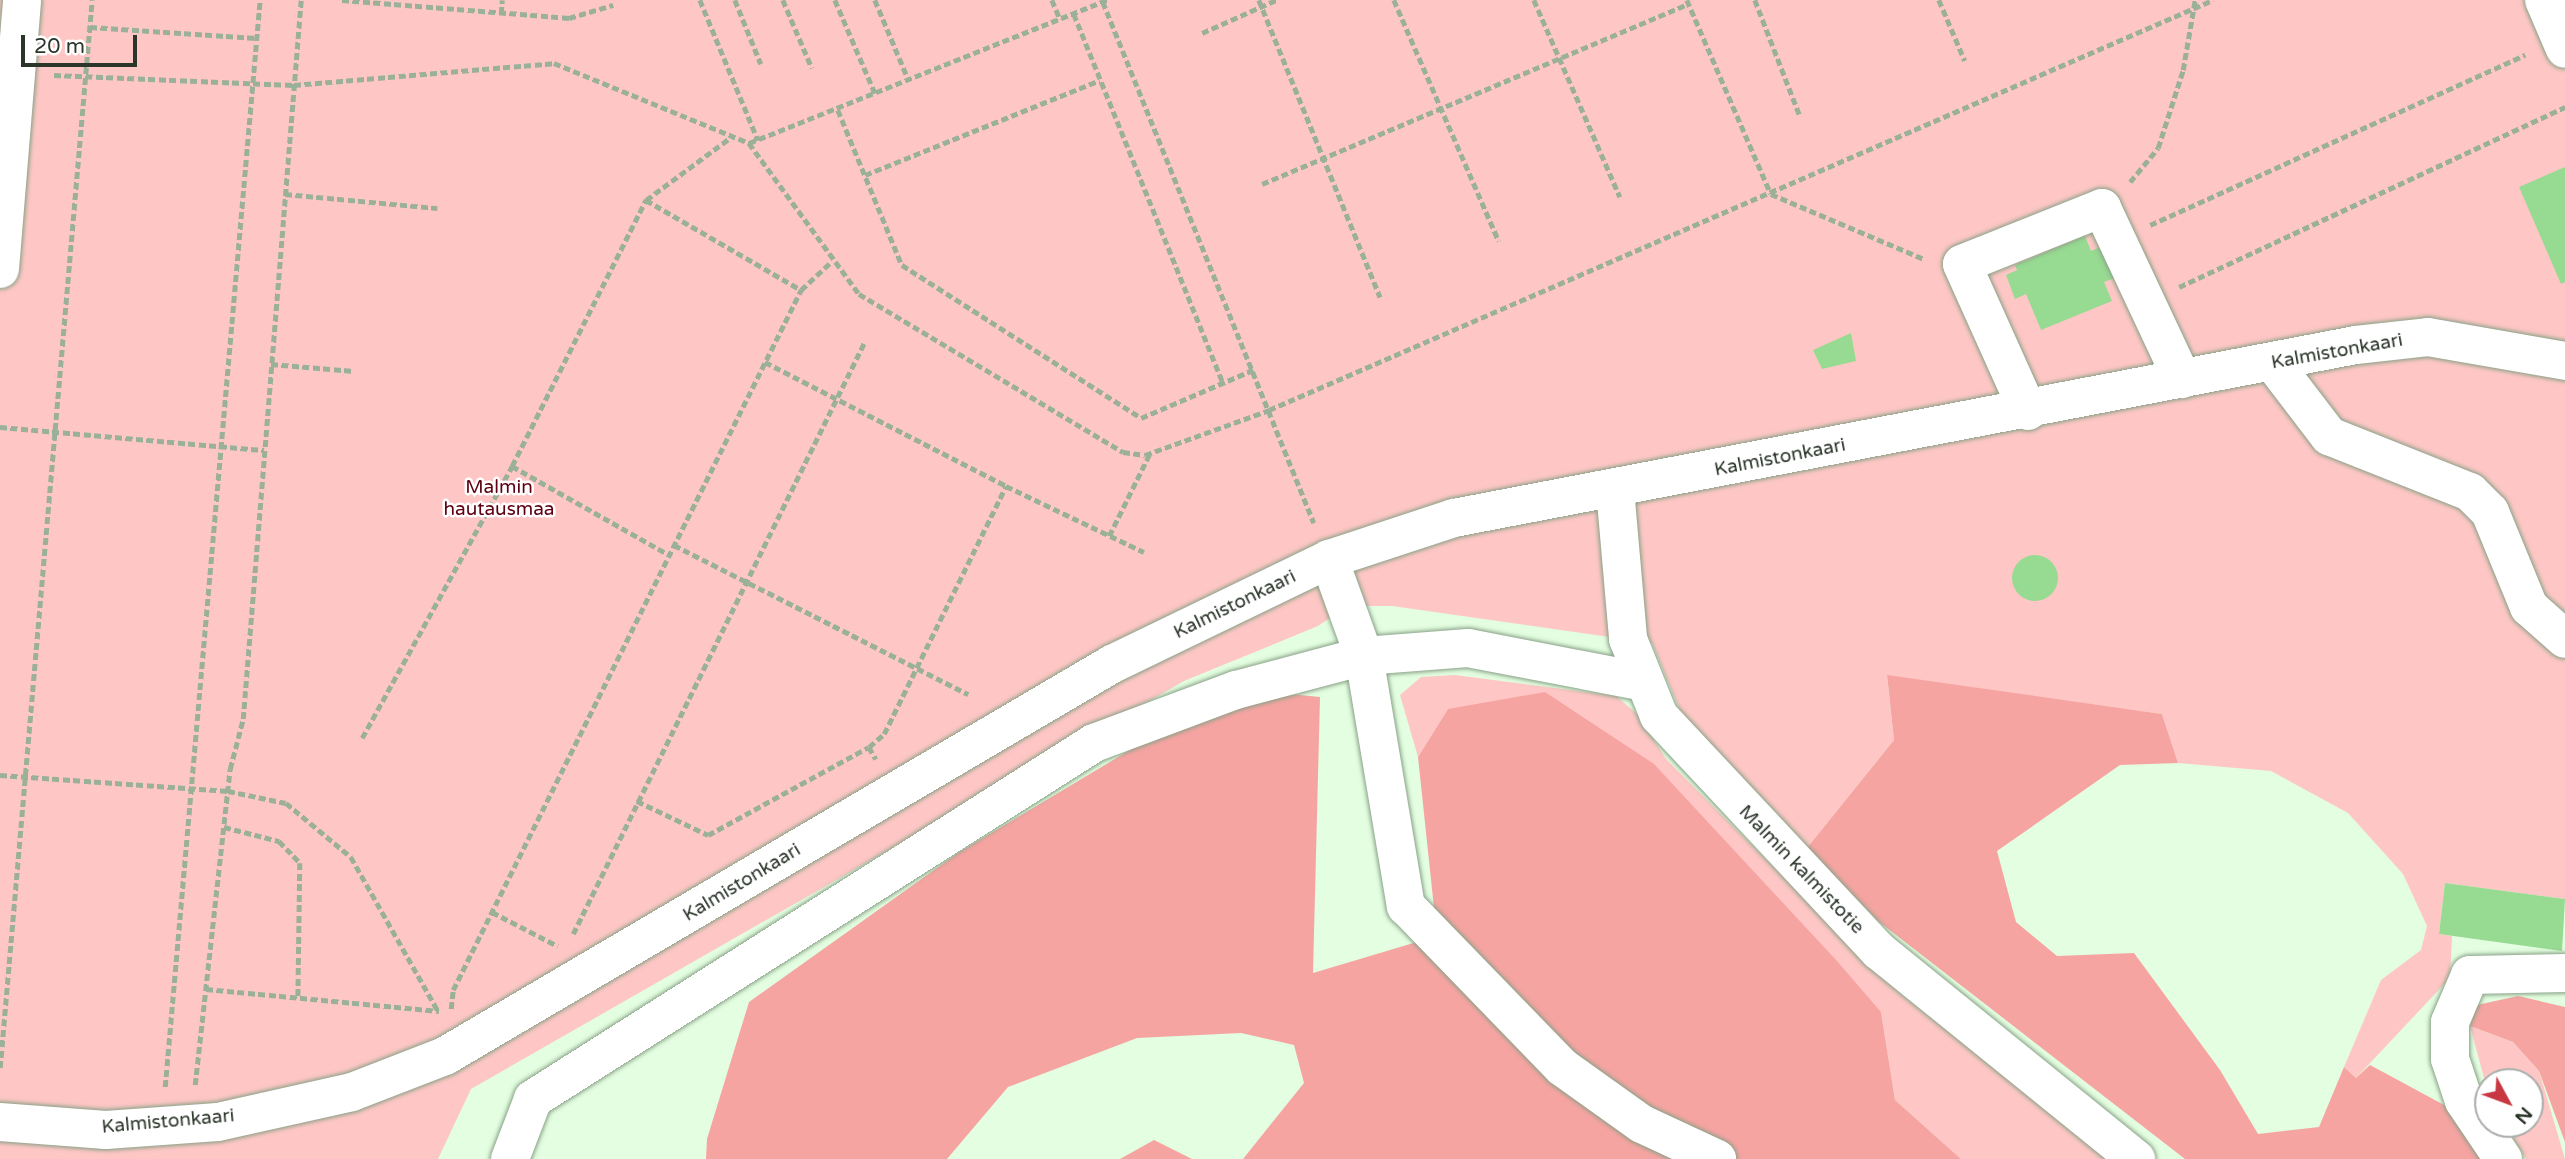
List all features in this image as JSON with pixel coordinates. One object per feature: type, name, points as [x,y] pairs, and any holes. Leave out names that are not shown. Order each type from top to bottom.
[{"type":"street","points":[[0,269],[22,0]]},
{"type":"street","points":[[2544,0],[2563,44]]},
{"type":"street","points":[[2028,411],[1962,264],[2109,224],[2182,379]]},
{"type":"street","name":"Kalmistonkaari","points":[[0,1122],[106,1130],[176,1125],[352,1092],[445,1056],[1112,664],[1329,559],[1454,519],[2028,411],[2182,379],[2428,337],[2565,361]]},
{"type":"street","points":[[2274,364],[2329,436],[2470,492],[2490,512],[2529,607],[2565,639]]},
{"type":"street","name":"Malmin kalmistotie","points":[[1615,489],[1628,639],[1640,681],[1685,748],[1879,951],[2136,1159]]},
{"type":"street","points":[[1329,559],[1364,656],[1406,906],[1562,1067],[1642,1124],[1717,1159]]},
{"type":"street","points":[[510,1159],[533,1100],[1094,743],[1236,691],[1364,656],[1468,648],[1640,681]]},
{"type":"street","points":[[2503,1159],[2464,1101],[2450,1059],[2450,1022],[2470,975],[2565,973]]},
{"type":"path","points":[[0,1068],[92,0]]},
{"type":"path","points":[[176,1125],[193,789],[220,446],[260,0]]},
{"type":"path","points":[[176,1125],[206,989],[228,791],[243,719],[301,0]]},
{"type":"path","points":[[342,0],[569,18],[613,5]]},
{"type":"path","points":[[501,14],[502,0]]},
{"type":"path","points":[[700,0],[758,140]]},
{"type":"path","points":[[735,0],[761,64]]},
{"type":"path","points":[[783,0],[811,68]]},
{"type":"path","points":[[835,0],[876,95]]},
{"type":"path","points":[[875,0],[909,81]]},
{"type":"path","points":[[1052,0],[1060,19]]},
{"type":"path","points":[[1259,0],[1380,298]]},
{"type":"path","points":[[1202,33],[1276,0]]},
{"type":"path","points":[[1394,0],[1439,109],[1499,241]]},
{"type":"path","points":[[1534,0],[1620,197]]},
{"type":"path","points":[[1755,0],[1800,116]]},
{"type":"path","points":[[1938,0],[1965,61]]},
{"type":"path","points":[[16,73],[293,85],[554,63],[749,144],[832,261],[859,294],[1123,452],[1150,453],[1269,410],[1771,194],[2196,3],[2213,0]]},
{"type":"path","points":[[749,144],[1104,1],[1329,559]]},
{"type":"path","points":[[1262,184],[1688,2],[1771,194],[1934,263],[1962,264]]},
{"type":"path","points":[[2109,224],[2158,148],[2196,3]]},
{"type":"path","points":[[1073,14],[1223,383]]},
{"type":"path","points":[[90,27],[257,38]]},
{"type":"path","points":[[2109,224],[2563,44]]},
{"type":"path","points":[[865,175],[1100,80]]},
{"type":"path","points":[[2147,301],[2565,107]]},
{"type":"path","points":[[838,110],[902,265],[1141,418],[1253,370]]},
{"type":"path","points":[[362,738],[512,466],[646,200],[732,136]]},
{"type":"path","points":[[285,194],[437,208]]},
{"type":"path","points":[[646,200],[801,290]]},
{"type":"path","points":[[445,1056],[453,990],[801,290],[832,261]]},
{"type":"path","points":[[492,912],[565,949],[865,341]]},
{"type":"path","points":[[765,362],[1006,486],[1144,552]]},
{"type":"path","points":[[271,364],[354,371]]},
{"type":"path","points":[[0,427],[264,450]]},
{"type":"path","points":[[1109,536],[1150,453]]},
{"type":"path","points":[[512,466],[669,555]]},
{"type":"path","points":[[637,801],[708,835],[869,747],[884,734],[1006,486]]},
{"type":"path","points":[[674,545],[968,694]]},
{"type":"path","points":[[869,747],[895,793]]},
{"type":"path","points":[[0,775],[228,791],[286,803],[351,857],[438,1011]]},
{"type":"path","points":[[224,827],[279,841],[300,863],[298,998]]},
{"type":"path","points":[[206,989],[451,1012]]},
{"type":"green space","name":"Malmin hautausmaa","points":[[0,0],[2565,0],[2565,899],[2445,883],[2439,934],[2452,936],[2450,978],[2356,1078],[2344,1067],[2381,980],[2421,950],[2427,926],[2403,874],[2348,813],[2271,771],[2178,763],[2162,714],[1887,676],[1894,740],[1807,848],[1680,711],[1652,643],[1392,606],[1348,606],[1318,626],[1184,681],[471,1089],[438,1159],[0,1159]]},
{"type":"green space","points":[[1455,675],[1616,696],[1637,714],[1666,759],[1898,992],[2111,1159],[1961,1159],[1895,1100],[1881,1012],[1448,709],[1418,757],[1400,695],[1421,677]]},
{"type":"green space","points":[[2470,1026],[2513,1042],[2536,1068],[2481,1068]]},
{"type":"green space","points":[[2544,1088],[2565,1159],[2526,1159],[2513,1138],[2544,1138]]},
{"type":"shaded area","points":[[1887,675],[2162,714],[2178,763],[2120,765],[1997,851],[2016,922],[2057,956],[2134,953],[2220,1070],[2258,1134],[2319,1127],[2344,1067],[2356,1078],[2370,1065],[2459,1113],[2474,1133],[2474,1138],[2478,1138],[2494,1159],[2185,1159],[1878,921],[1807,848],[1894,740]]},
{"type":"shaded area","points":[[1545,692],[1654,764],[1837,961],[1881,1012],[1895,1100],[1961,1159],[1243,1159],[1304,1083],[1294,1045],[1241,1033],[1137,1038],[1008,1087],[947,1159],[706,1159],[707,1139],[749,1002],[958,853],[1175,723],[1279,693],[1320,697],[1313,973],[1437,936],[1418,757],[1448,709]]},
{"type":"shaded area","points":[[2518,996],[2565,1007],[2565,1142],[2544,1085],[2544,1068],[2536,1068],[2513,1042],[2470,1026],[2477,1005]]},
{"type":"shaded area","points":[[1154,1140],[1192,1159],[1120,1159]]},
{"type":"building","points":[[2565,167],[2565,282],[2561,284],[2519,187]]},
{"type":"building","points":[[2085,236],[2091,251],[2102,246],[2115,278],[2104,282],[2112,301],[2041,330],[2026,294],[2015,299],[2006,275],[2017,270],[2015,265]]},
{"type":"building","points":[[1851,333],[1856,361],[1822,369],[1813,350]]},
{"type":"building","points":[[2035,555],[2052,561],[2058,578],[2052,595],[2035,601],[2018,595],[2012,578],[2018,561]]},
{"type":"building","points":[[2445,883],[2565,899],[2562,951],[2439,934]]}]
